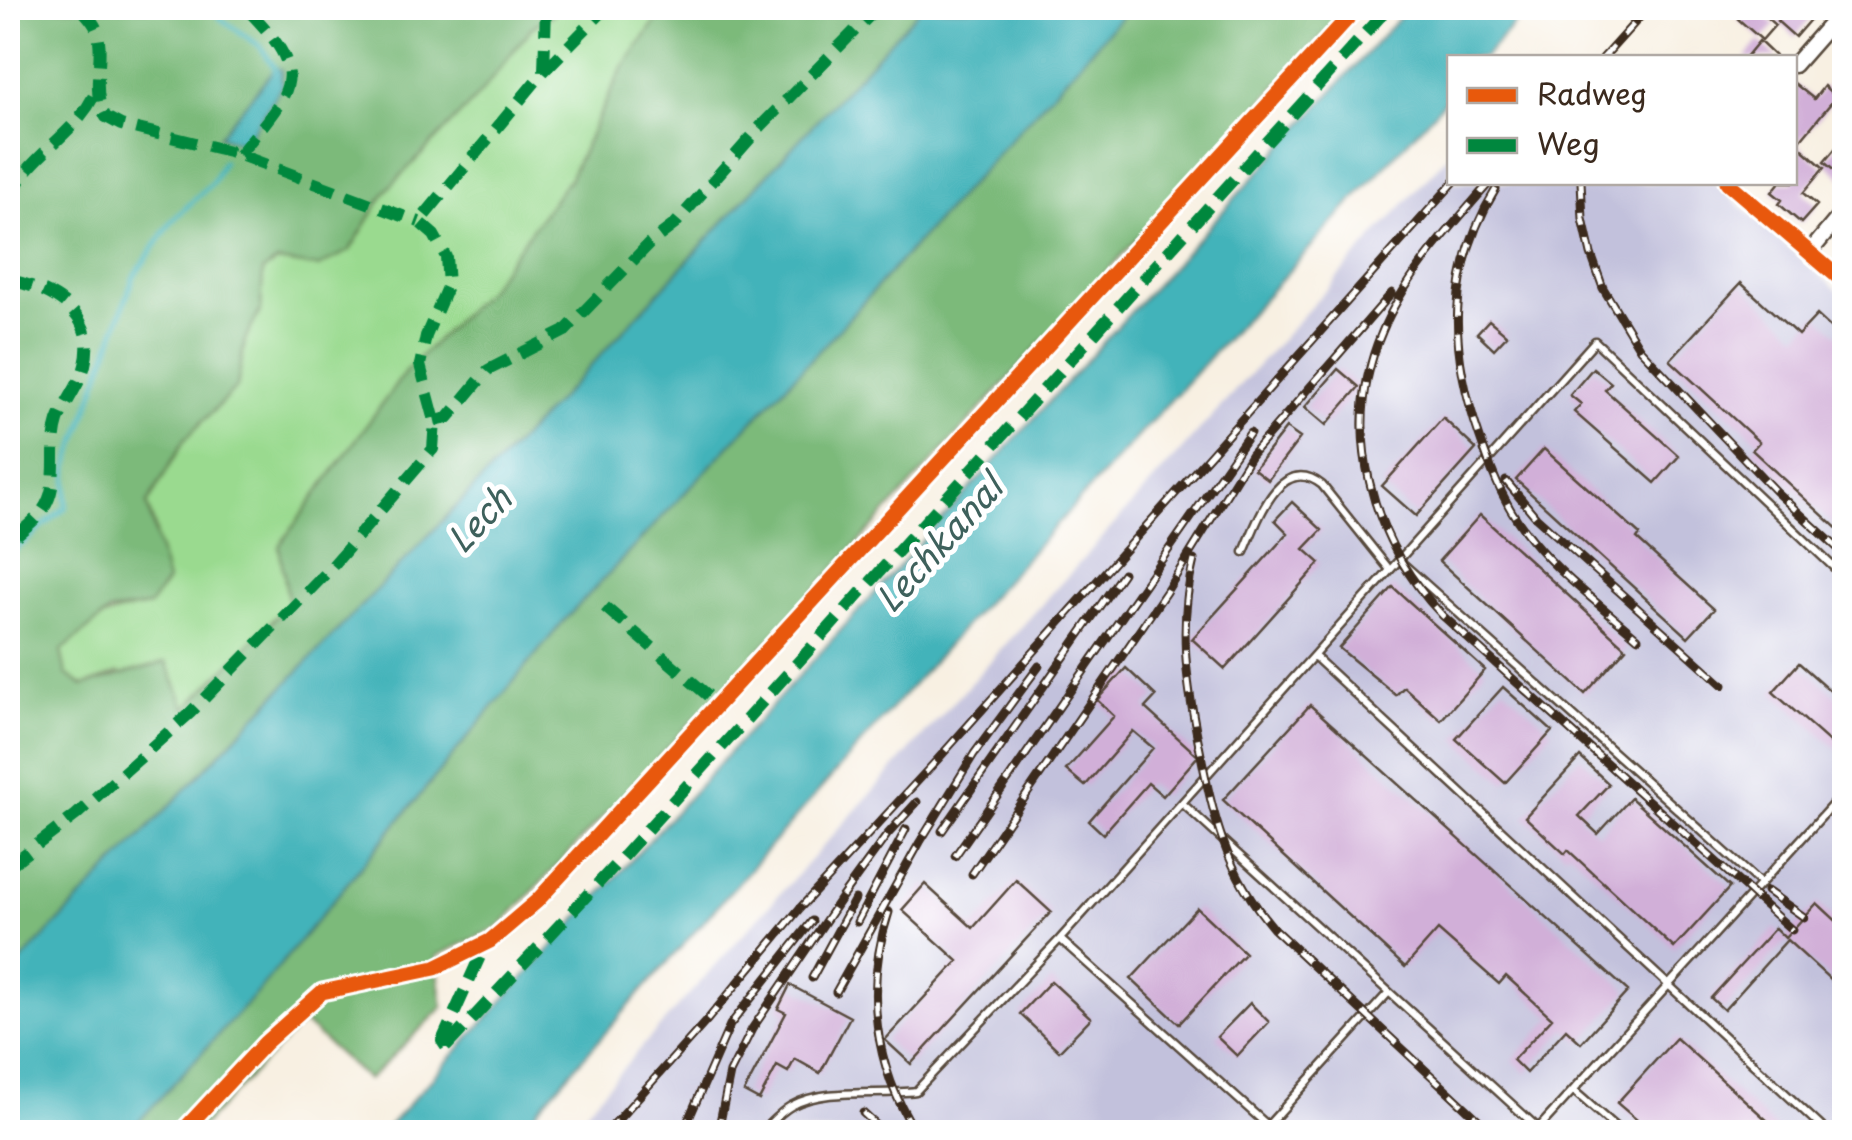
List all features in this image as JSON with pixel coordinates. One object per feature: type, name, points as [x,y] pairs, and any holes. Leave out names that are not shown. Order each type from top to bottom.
[{"type":"street","points":[[1797,62],[1844,8]]},
{"type":"street","points":[[1731,185],[1844,282]]},
{"type":"street","points":[[1810,252],[1844,212]]},
{"type":"lane","points":[[1837,320],[1844,326]]},
{"type":"lane","points":[[761,1132],[792,1105],[846,1092],[916,1091],[1060,940],[1595,341],[1844,577]]},
{"type":"lane","points":[[1244,552],[1266,500],[1278,486],[1302,476],[1312,477],[1390,570]]},
{"type":"lane","points":[[1399,560],[1761,884]]},
{"type":"lane","points":[[1314,656],[1827,1132]]},
{"type":"lane","points":[[1182,803],[1537,1130],[1844,792]]},
{"type":"lane","points":[[1060,940],[1265,1129],[1275,1132]]},
{"type":"lane","points":[[1265,1129],[1389,992]]},
{"type":"lane","points":[[1574,1090],[1621,1132]]},
{"type":"shaded area","points":[[1447,156],[1447,185],[1716,185],[1844,296],[1844,1132],[568,1132]]},
{"type":"green space","points":[[8,8],[562,8],[531,28],[479,95],[386,191],[350,250],[318,267],[277,261],[263,271],[261,309],[245,340],[237,387],[185,439],[147,504],[167,581],[149,606],[109,612],[61,651],[66,674],[83,686],[166,662],[186,708],[289,604],[279,546],[406,371],[488,289],[569,179],[622,69],[665,8],[921,8],[584,373],[8,975]]},
{"type":"green space","points":[[562,8],[665,8],[622,69],[569,179],[488,289],[406,371],[280,545],[289,603],[186,709],[118,673],[83,686],[66,674],[61,651],[83,632],[109,615],[149,606],[156,531],[147,505],[185,439],[237,387],[245,340],[261,309],[263,271],[277,261],[318,267],[350,250],[386,191],[479,95],[531,28]]},
{"type":"green space","points":[[1129,8],[1348,8],[783,625],[499,927],[436,956],[443,1007],[368,1080],[303,1022],[196,1132],[129,1132],[261,988],[561,624],[828,341]]},
{"type":"water","name":"Lech","points":[[921,8],[1129,8],[828,341],[561,624],[261,988],[129,1132],[8,1132],[8,975],[584,373]]},
{"type":"water","name":"Lechkanal","points":[[1408,8],[1529,8],[1486,55],[1447,55],[1447,98],[985,603],[538,1109],[524,1132],[383,1132]]},
{"type":"water","points":[[275,68],[281,69],[282,85],[244,144],[219,136]]},
{"type":"building","points":[[1749,8],[1756,8],[1775,25],[1762,40],[1738,19]]},
{"type":"building","points":[[1789,8],[1820,8],[1795,37],[1777,21]]},
{"type":"building","points":[[1759,41],[1774,55],[1747,55]]},
{"type":"building","points":[[1797,85],[1814,99],[1824,86],[1836,97],[1797,144]]},
{"type":"building","points":[[1844,138],[1844,179],[1824,162]]},
{"type":"building","points":[[1797,144],[1824,168],[1803,193],[1817,205],[1801,223],[1779,204],[1782,200],[1772,192],[1778,185],[1797,185]]},
{"type":"building","points":[[1741,283],[1798,335],[1817,315],[1844,340],[1844,535],[1752,450],[1759,442],[1670,360]]},
{"type":"building","points":[[1489,320],[1507,335],[1494,349],[1477,333]]},
{"type":"building","points":[[1593,368],[1611,383],[1605,390],[1679,456],[1655,483],[1574,412],[1581,404],[1570,395]]},
{"type":"building","points":[[1338,369],[1359,387],[1326,425],[1305,407]]},
{"type":"building","points":[[1443,418],[1476,449],[1416,516],[1382,486]]},
{"type":"building","points":[[1286,428],[1300,438],[1268,480],[1254,469]]},
{"type":"building","points":[[1544,449],[1640,535],[1637,539],[1714,609],[1688,637],[1516,480]]},
{"type":"building","points":[[1292,502],[1322,530],[1304,549],[1320,563],[1225,669],[1192,639],[1288,533],[1275,520]]},
{"type":"building","points":[[1480,515],[1626,648],[1585,694],[1439,561]]},
{"type":"building","points":[[1393,587],[1485,670],[1441,720],[1404,687],[1396,695],[1339,648]]},
{"type":"building","points":[[1799,663],[1844,703],[1844,755],[1773,692]]},
{"type":"building","points":[[1126,668],[1156,696],[1145,708],[1198,756],[1163,796],[1148,783],[1103,834],[1089,821],[1153,748],[1133,731],[1085,786],[1066,770],[1114,716],[1097,700]]},
{"type":"building","points":[[1503,687],[1552,731],[1505,783],[1456,739]]},
{"type":"building","points":[[1310,705],[1628,991],[1581,1043],[1566,1029],[1526,1073],[1513,1060],[1552,1018],[1506,976],[1499,984],[1438,930],[1405,967],[1223,800]]},
{"type":"building","points":[[1580,757],[1609,784],[1579,816],[1598,834],[1631,798],[1730,887],[1674,948],[1568,850],[1565,854],[1525,817]]},
{"type":"building","points":[[1016,880],[1051,912],[911,1064],[885,1040],[958,961],[902,910],[925,884],[973,928]]},
{"type":"building","points":[[1817,903],[1844,928],[1844,992],[1787,940],[1724,1010],[1711,998],[1775,928],[1785,938]]},
{"type":"building","points":[[1197,908],[1245,953],[1179,1024],[1131,979]]},
{"type":"building","points":[[1051,981],[1091,1018],[1059,1051],[1020,1014]]},
{"type":"building","points":[[790,985],[850,1017],[820,1073],[795,1059],[788,1072],[777,1066],[759,1100],[744,1092],[786,1013],[778,1009]]},
{"type":"building","points":[[1250,1003],[1269,1022],[1237,1056],[1217,1037]]},
{"type":"building","points":[[1676,1038],[1780,1132],[1651,1132],[1617,1103]]},
{"type":"waterway","points":[[212,8],[221,19],[260,46],[274,72]]},
{"type":"waterway","points":[[8,556],[66,507],[68,467],[134,276],[173,220],[213,182],[223,162]]},
{"type":"railway","points":[[1606,55],[1648,8]]},
{"type":"railway","points":[[607,1132],[800,908],[1451,185]]},
{"type":"railway","points":[[1487,185],[1403,291],[1382,332],[1370,369],[1364,445],[1381,519],[1397,554],[1443,616],[1792,930]]},
{"type":"railway","points":[[1581,185],[1583,219],[1603,288],[1640,349],[1775,491],[1844,554]]},
{"type":"railway","points":[[1496,189],[1468,250],[1458,311],[1462,373],[1480,438],[1501,492],[1532,540],[1569,579],[1638,638]]},
{"type":"railway","points":[[972,874],[1166,592],[1251,455],[1392,293]]},
{"type":"railway","points":[[955,856],[1250,433]]},
{"type":"railway","points":[[1506,481],[1536,517],[1723,685]]},
{"type":"railway","points":[[1194,560],[1186,607],[1187,675],[1210,796],[1232,864],[1274,929],[1483,1124]]},
{"type":"railway","points":[[942,831],[1123,573]]},
{"type":"railway","points":[[836,992],[974,754],[1039,666]]},
{"type":"railway","points":[[718,1132],[730,1073],[752,1029],[841,898],[887,835],[917,802]]},
{"type":"railway","points":[[857,922],[906,829]]},
{"type":"railway","points":[[1767,891],[1804,917]]},
{"type":"railway","points":[[812,978],[855,899]]},
{"type":"railway","points":[[889,912],[877,969],[877,1026],[891,1081],[916,1132]]},
{"type":"railway","points":[[683,1132],[730,1025],[812,921]]},
{"type":"railway","points":[[863,1113],[884,1132]]},
{"type":"marked path","points":[[81,8],[95,25],[99,39],[98,95],[106,117],[121,125],[229,151],[419,222]]},
{"type":"marked path","points":[[239,155],[273,113],[288,81],[288,66],[281,50],[246,8]]},
{"type":"marked path","points":[[544,71],[546,8]]},
{"type":"marked path","points":[[8,867],[76,815],[190,713],[330,569],[433,449],[435,421],[420,365],[426,336],[448,285],[446,257],[434,235],[419,222],[544,71],[606,8]]},
{"type":"marked path","points":[[435,421],[448,418],[488,370],[565,331],[649,244],[675,224],[761,126],[877,8]]},
{"type":"marked path","points":[[446,1047],[617,863],[1388,8]]},
{"type":"marked path","points":[[8,201],[27,171],[77,120],[96,91]]},
{"type":"marked path","points":[[8,280],[40,289],[68,306],[85,331],[87,347],[83,372],[57,426],[49,499],[38,515],[8,542]]},
{"type":"marked path","points":[[605,607],[719,705]]},
{"type":"marked path","points":[[446,1047],[442,1041],[486,943]]},
{"type":"cycle path","points":[[182,1132],[265,1043],[322,992],[435,968],[490,941],[537,901],[1357,8]]},
{"type":"cycle path","points":[[1731,185],[1844,282]]}]
